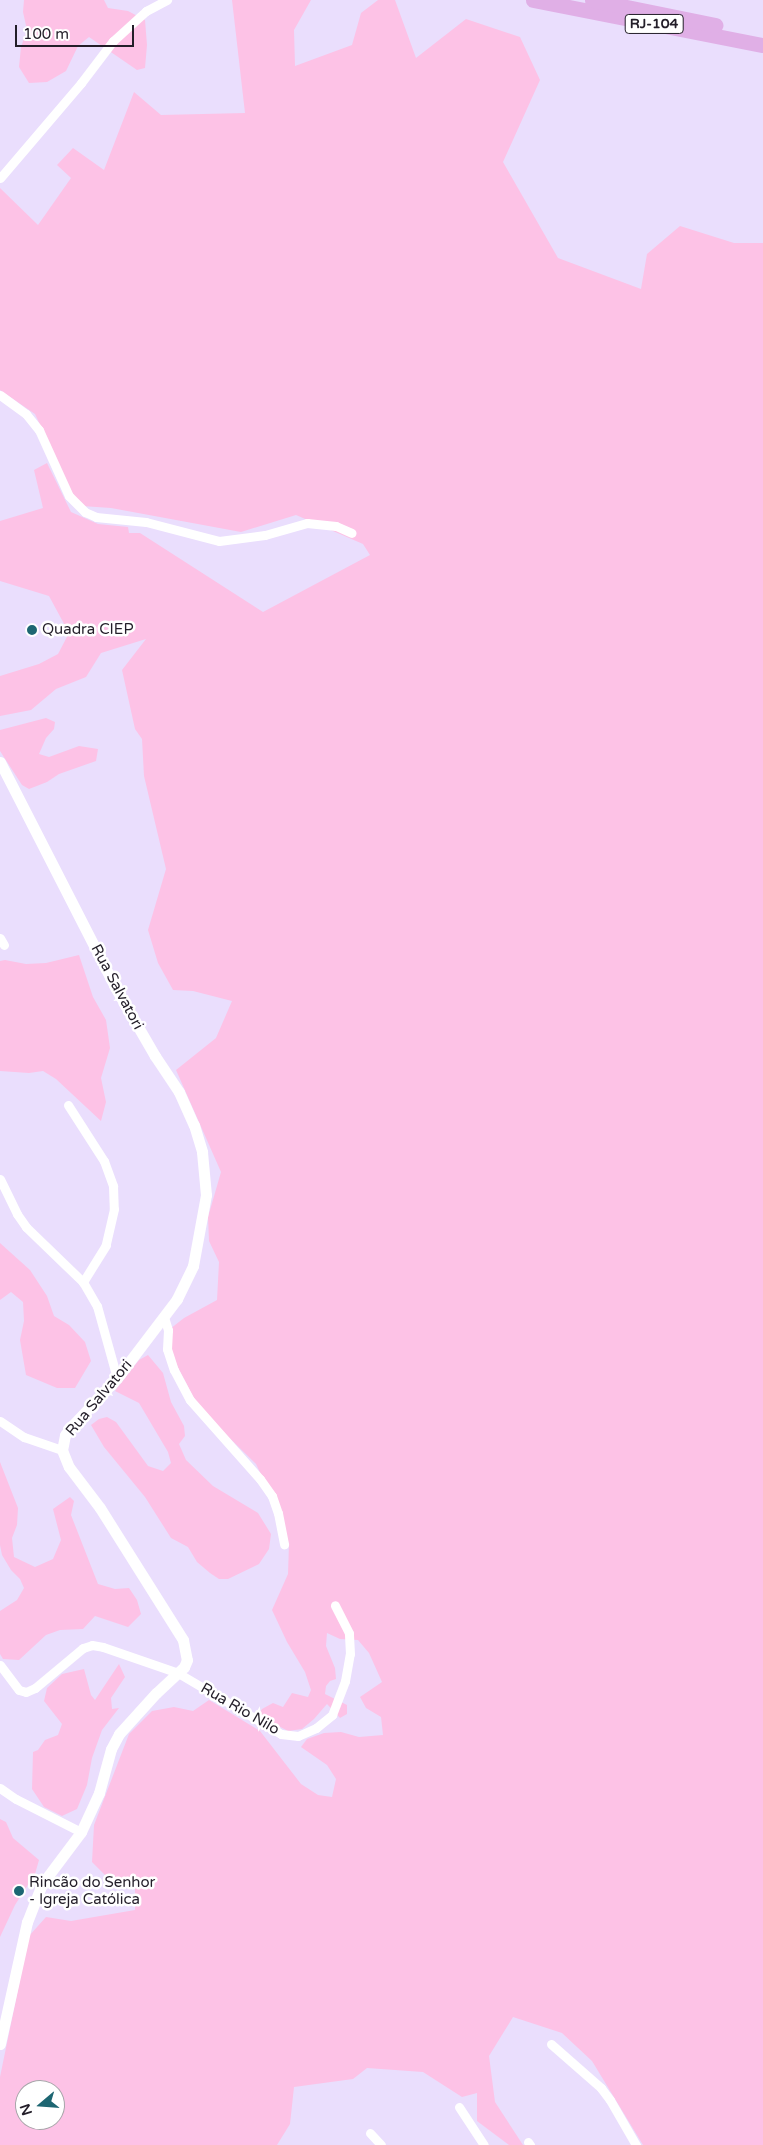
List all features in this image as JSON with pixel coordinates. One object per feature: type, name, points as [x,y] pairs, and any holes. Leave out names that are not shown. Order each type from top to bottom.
[{"type":"highway","name":"RJ-104","points":[[533,0],[763,45]]},
{"type":"highway","name":"RJ-104","points":[[592,0],[763,35]]},
{"type":"street","points":[[0,178],[81,83],[113,41],[146,11],[166,0]]},
{"type":"street","points":[[0,394],[26,414],[39,430],[69,496],[85,512],[96,517],[146,522],[219,541],[265,535],[307,523],[322,523],[352,532]]},
{"type":"street","name":"Rua Salvatori","points":[[0,762],[115,987],[155,1056],[179,1092],[194,1125],[202,1152],[206,1195],[193,1266],[178,1299],[117,1378],[65,1435],[62,1450],[69,1467],[100,1508],[183,1640],[187,1660],[184,1667],[156,1693],[119,1734],[111,1749],[99,1793],[81,1832],[42,1884],[27,1922],[0,2044]]},
{"type":"street","points":[[68,1106],[104,1161],[113,1186],[114,1209],[106,1245],[83,1282]]},
{"type":"street","points":[[0,1179],[26,1228],[83,1282],[102,1318],[117,1378]]},
{"type":"street","points":[[164,1316],[168,1330],[167,1349],[174,1370],[190,1400],[260,1479],[272,1496],[278,1513],[284,1544]]},
{"type":"street","points":[[0,1421],[24,1436],[62,1450]]},
{"type":"street","name":"Rua Rio Nilo","points":[[0,1665],[19,1690],[26,1692],[35,1688],[83,1648],[92,1644],[178,1673],[281,1734],[293,1737],[316,1728],[332,1715],[346,1681],[350,1654],[349,1634],[344,1620],[335,1605]]},
{"type":"street","points":[[0,1788],[16,1799],[81,1832]]},
{"type":"street","points":[[551,2044],[601,2088],[636,2145]]},
{"type":"street","points":[[458,2107],[484,2145]]},
{"type":"street","points":[[370,2133],[381,2145]]},
{"type":"shaded area","points":[[24,0],[104,0],[108,8],[128,11],[145,20],[147,45],[145,68],[137,70],[89,37],[78,46],[66,71],[47,82],[29,83],[19,67],[21,47],[27,30],[23,12]]},
{"type":"shaded area","points":[[232,0],[311,0],[294,30],[295,66],[352,45],[361,13],[378,0],[395,0],[416,58],[466,19],[520,37],[540,80],[503,162],[558,258],[641,289],[647,254],[680,226],[734,243],[763,243],[763,2145],[643,2145],[592,2061],[562,2033],[513,2017],[489,2056],[495,2102],[523,2145],[509,2145],[477,2121],[477,2093],[462,2097],[423,2072],[367,2068],[353,2079],[294,2087],[290,2124],[277,2145],[0,2145],[0,2077],[29,1936],[46,1917],[71,1921],[135,1910],[135,1889],[107,1877],[92,1862],[94,1825],[129,1734],[152,1711],[174,1707],[193,1711],[209,1700],[260,1731],[301,1784],[318,1795],[332,1797],[336,1779],[327,1765],[301,1747],[307,1739],[324,1733],[341,1732],[359,1737],[383,1735],[381,1717],[366,1708],[360,1697],[382,1682],[369,1653],[358,1640],[340,1639],[327,1633],[326,1646],[335,1668],[336,1679],[330,1681],[326,1686],[325,1694],[347,1705],[347,1714],[340,1718],[327,1704],[302,1729],[288,1731],[258,1715],[262,1709],[273,1703],[283,1707],[292,1693],[308,1697],[311,1690],[305,1672],[287,1642],[272,1610],[288,1574],[289,1544],[268,1489],[256,1464],[199,1408],[172,1356],[170,1329],[184,1318],[217,1300],[219,1262],[209,1241],[208,1217],[221,1172],[176,1070],[216,1038],[232,1001],[193,991],[173,990],[158,963],[148,930],[166,869],[144,776],[142,739],[135,729],[122,670],[146,639],[101,653],[86,677],[56,689],[31,710],[0,716],[0,676],[39,664],[58,654],[69,633],[49,596],[0,581],[0,521],[43,508],[34,470],[47,463],[71,512],[98,524],[128,527],[129,533],[140,533],[263,612],[370,555],[363,544],[296,515],[241,532],[111,508],[82,506],[75,499],[35,414],[0,390],[0,188],[38,225],[71,178],[57,165],[73,148],[104,170],[134,92],[161,115],[245,113]]},
{"type":"shaded area","points":[[46,718],[55,722],[54,729],[46,738],[39,754],[49,757],[79,746],[98,749],[96,761],[59,774],[47,782],[29,789],[22,785],[0,751],[0,730]]},
{"type":"shaded area","points":[[79,955],[93,997],[106,1020],[110,1048],[101,1078],[106,1102],[101,1121],[56,1079],[43,1071],[29,1073],[0,1071],[0,961],[5,960],[26,964],[46,963]]},
{"type":"shaded area","points":[[0,1243],[30,1270],[47,1296],[54,1316],[69,1325],[85,1342],[91,1361],[75,1388],[57,1388],[26,1375],[20,1340],[24,1321],[23,1302],[11,1292],[0,1300]]},
{"type":"shaded area","points":[[148,1355],[163,1373],[171,1402],[184,1426],[185,1436],[179,1444],[186,1460],[213,1486],[258,1513],[271,1534],[269,1549],[259,1564],[228,1579],[219,1579],[210,1573],[197,1562],[188,1547],[171,1538],[145,1497],[104,1447],[91,1425],[99,1419],[107,1417],[116,1422],[148,1466],[163,1471],[171,1463],[168,1452],[139,1403],[115,1391],[139,1360]]},
{"type":"shaded area","points":[[0,1462],[18,1508],[17,1525],[12,1538],[14,1557],[35,1567],[53,1559],[61,1540],[53,1509],[70,1497],[74,1501],[71,1515],[98,1584],[115,1589],[129,1588],[137,1600],[141,1614],[128,1627],[95,1616],[83,1629],[60,1630],[46,1635],[19,1660],[3,1659],[0,1654],[0,1611],[17,1600],[24,1588],[20,1579],[11,1570],[2,1555],[0,1545]]},
{"type":"shaded area","points":[[119,1664],[125,1677],[111,1698],[112,1709],[119,1708],[102,1730],[92,1758],[87,1785],[77,1809],[62,1816],[44,1807],[32,1789],[33,1752],[38,1750],[45,1740],[58,1735],[62,1724],[44,1701],[47,1688],[62,1674],[84,1669],[91,1695],[95,1700]]},
{"type":"shaded area","points":[[0,1819],[6,1822],[13,1838],[39,1860],[35,1874],[15,1905],[0,1937]]},
{"type":"place","name":"Quadra CIEP","points":[[32,630]]},
{"type":"place","name":"Rincão do Senhor - Igreja Católica","points":[[19,1891]]}]
